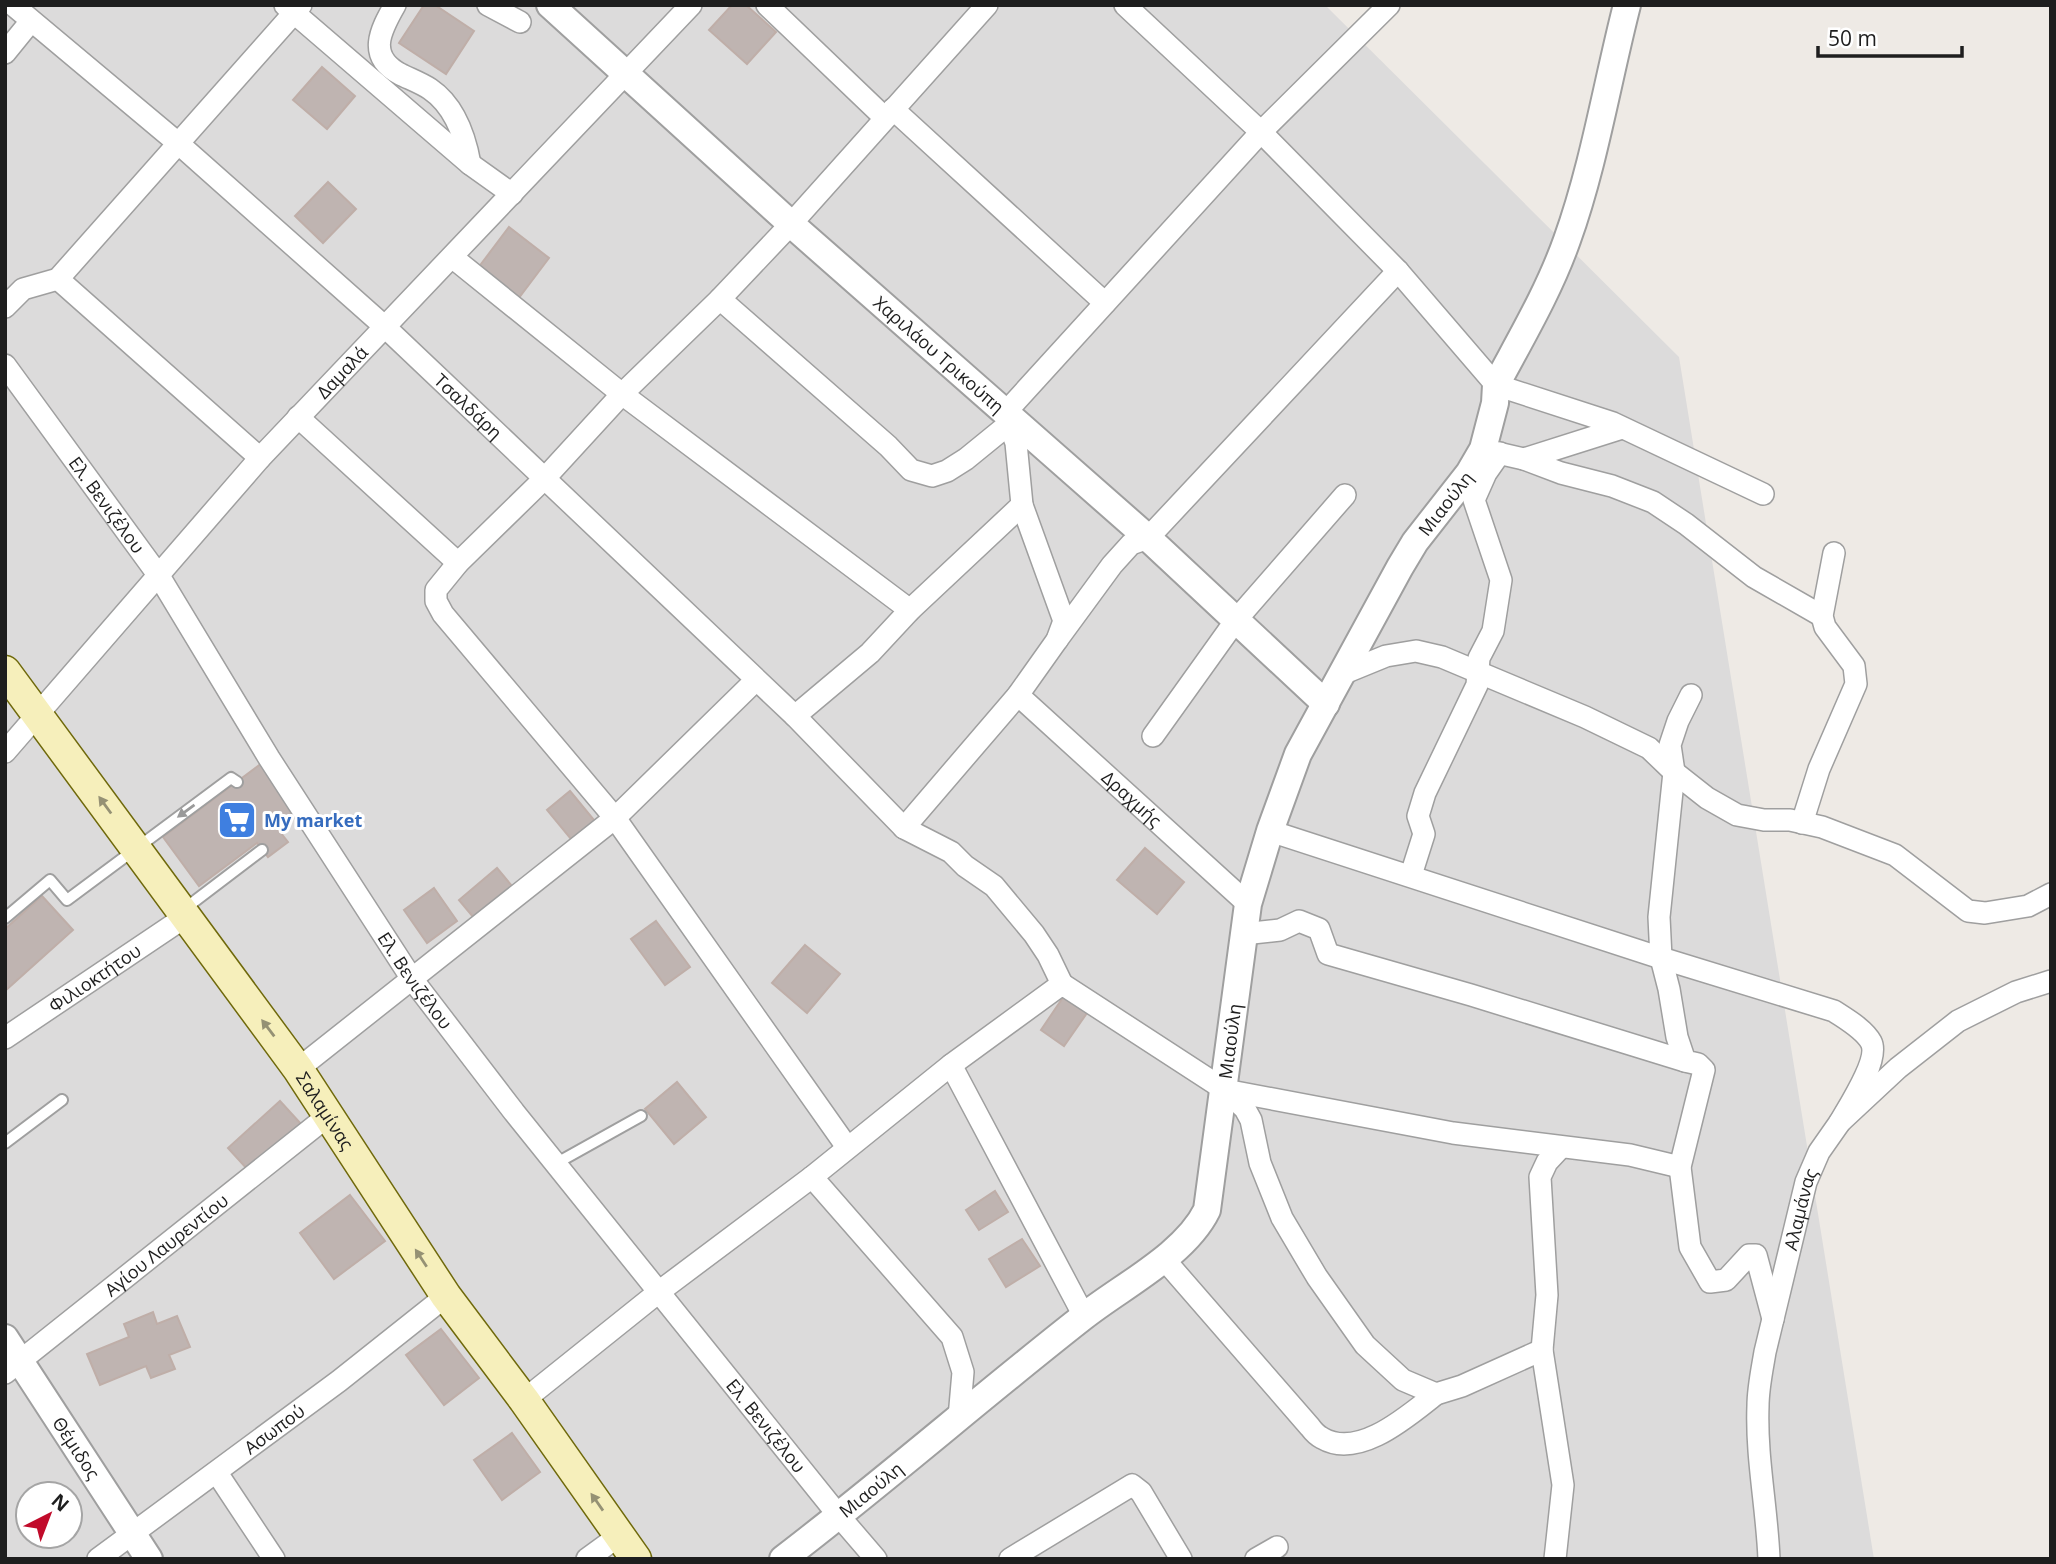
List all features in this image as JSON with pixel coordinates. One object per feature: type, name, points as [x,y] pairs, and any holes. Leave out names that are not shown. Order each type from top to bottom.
[{"type":"main road","name":"Σαλαμίνας","points":[[5,671],[298,1069],[446,1296],[628,1547]]},
{"type":"street","name":"Τσαλδάρη","points":[[13,5],[180,144],[384,326],[755,681],[795,716],[904,828],[951,852],[965,866],[994,886],[1034,934],[1062,984]]},
{"type":"street","points":[[395,5],[377,43],[383,59],[396,72],[430,89],[443,100],[460,128],[470,164]]},
{"type":"street","points":[[488,5],[520,22]]},
{"type":"street","name":"Χαριλάου Τρικούπη","points":[[550,5],[1007,419],[1148,538],[1326,704]]},
{"type":"street","name":"Δαμαλά","points":[[5,752],[260,458],[691,5]]},
{"type":"street","points":[[767,5],[1105,303]]},
{"type":"street","points":[[847,1147],[615,818],[443,614],[436,601],[436,590],[458,563],[545,478],[622,394],[720,299],[791,224],[987,5]]},
{"type":"street","points":[[1125,5],[1261,132],[1398,271],[1496,385],[1622,428],[1763,494]]},
{"type":"street","points":[[720,299],[888,446],[911,470],[932,476],[947,471],[1007,419],[1105,303],[1261,132],[1389,5]]},
{"type":"street","name":"Μιαούλη","points":[[783,1559],[1084,1316],[1163,1258],[1200,1224],[1207,1210],[1225,1090],[1248,904],[1270,831],[1298,754],[1415,542],[1469,473],[1491,451],[1496,385],[1553,275],[1567,240],[1592,150],[1626,5]]},
{"type":"street","points":[[5,307],[23,289],[58,279],[180,144],[293,8],[470,164],[512,194]]},
{"type":"street","points":[[5,53],[31,22]]},
{"type":"street","points":[[452,257],[622,394],[910,610]]},
{"type":"street","points":[[904,828],[1017,695],[1112,565],[1131,544],[1148,538],[1398,271]]},
{"type":"street","points":[[58,279],[260,458]]},
{"type":"street","name":"Ελ. Βενιζέλου","points":[[5,365],[159,576],[269,758],[412,979],[555,1164],[839,1516],[877,1559]]},
{"type":"street","points":[[298,417],[458,563]]},
{"type":"street","points":[[1007,419],[1016,443],[1022,505],[1064,621],[1056,639]]},
{"type":"street","points":[[1524,459],[1622,428]]},
{"type":"street","points":[[1411,875],[1424,834],[1418,816],[1425,793],[1477,685],[1479,658],[1493,631],[1502,580],[1474,500],[1486,473],[1491,451],[1612,486],[1653,502],[1754,577],[1822,616]]},
{"type":"street","points":[[1153,736],[1237,620],[1345,495]]},
{"type":"street","points":[[795,716],[870,653],[910,610],[1022,505]]},
{"type":"street","points":[[1802,823],[1819,769],[1856,684],[1854,666],[1825,627],[1822,616],[1834,553]]},
{"type":"street","points":[[1342,674],[1385,656],[1416,651],[1442,657],[1585,717],[1649,748],[1707,798],[1737,815],[1764,821],[1790,820],[1802,823],[1846,835],[1895,855],[1968,911],[1985,913],[2028,906],[2051,894]]},
{"type":"street","points":[[298,1069],[615,818],[755,681]]},
{"type":"street","name":"Δραχμής","points":[[1017,695],[1248,904]]},
{"type":"street","points":[[1685,1060],[1677,1037],[1670,989],[1661,958],[1659,917],[1674,772],[1670,745],[1691,695]]},
{"type":"street","points":[[1270,831],[1661,958],[1834,1010],[1854,1024],[1871,1042],[1874,1053],[1840,1122]]},
{"type":"street","name":"Φιλιοκτήτου","points":[[5,1038],[183,914]]},
{"type":"street","points":[[1243,934],[1280,930],[1300,921],[1319,929],[1328,954],[1698,1064],[1704,1070],[1680,1167],[1690,1247],[1710,1282],[1726,1280],[1749,1255],[1756,1255],[1773,1319]]},
{"type":"street","name":"Αλαμάνας","points":[[1769,1559],[1761,1482],[1758,1406],[1765,1352],[1806,1182],[1819,1152],[1840,1122],[1898,1068],[1958,1021],[2016,992],[2051,981]]},
{"type":"street","points":[[524,1400],[660,1291],[812,1177],[951,1065],[1062,984],[1225,1090],[1245,1109],[1251,1120],[1260,1163],[1282,1218],[1317,1277],[1365,1345],[1403,1380],[1436,1394]]},
{"type":"street","points":[[951,1065],[1084,1316]]},
{"type":"street","points":[[1225,1090],[1453,1133],[1630,1155],[1680,1167]]},
{"type":"street","name":"Αγίου Λαυρεντίου","points":[[13,1368],[329,1115]]},
{"type":"street","points":[[1555,1559],[1563,1485],[1542,1350],[1548,1295],[1540,1177],[1547,1162],[1561,1147]]},
{"type":"street","points":[[812,1177],[952,1337],[963,1371],[959,1418]]},
{"type":"street","points":[[1163,1258],[1310,1427],[1322,1438],[1340,1444],[1372,1439],[1436,1394],[1462,1386],[1542,1350]]},
{"type":"street","name":"Ασωπού","points":[[98,1559],[339,1381],[446,1296]]},
{"type":"street","name":"Θέμιδος","points":[[5,1338],[13,1368],[149,1559]]},
{"type":"street","points":[[217,1473],[274,1559]]},
{"type":"street","points":[[1010,1559],[1132,1485],[1142,1492],[1181,1559]]},
{"type":"street","points":[[587,1559],[628,1547]]},
{"type":"street","points":[[1256,1559],[1277,1548]]},
{"type":"lane","points":[[5,918],[50,880],[67,900],[231,778],[237,782]]},
{"type":"lane","points":[[183,914],[262,850]]},
{"type":"lane","points":[[5,1143],[62,1100]]},
{"type":"lane","points":[[555,1164],[641,1116]]},
{"type":"shaded area","points":[[5,5],[1325,5],[1679,357],[1874,1559],[5,1559]]},
{"type":"building","points":[[424,5],[435,5],[474,31],[446,74],[399,43]]},
{"type":"building","points":[[732,5],[746,5],[776,32],[747,64],[709,30]]},
{"type":"building","points":[[322,67],[355,96],[327,129],[293,100]]},
{"type":"building","points":[[328,182],[356,209],[323,243],[295,216]]},
{"type":"building","points":[[509,227],[549,258],[518,299],[478,268]]},
{"type":"building","name":"My market","points":[[266,760],[299,812],[277,828],[288,842],[268,857],[257,843],[199,886],[163,837]]},
{"type":"building","points":[[570,791],[599,826],[576,845],[547,810]]},
{"type":"building","points":[[1145,848],[1184,882],[1157,914],[1117,880]]},
{"type":"building","points":[[497,868],[517,892],[479,924],[459,900]]},
{"type":"building","points":[[434,888],[457,921],[427,943],[404,910]]},
{"type":"building","points":[[42,896],[73,930],[5,991],[5,929]]},
{"type":"building","points":[[656,921],[690,967],[665,985],[631,939]]},
{"type":"building","points":[[805,945],[840,974],[807,1013],[772,983]]},
{"type":"building","points":[[1064,996],[1087,1013],[1064,1046],[1041,1030]]},
{"type":"building","points":[[677,1082],[706,1117],[674,1144],[645,1109]]},
{"type":"building","points":[[280,1101],[301,1124],[249,1171],[228,1148]]},
{"type":"building","points":[[995,1191],[1008,1212],[979,1230],[966,1210]]},
{"type":"building","points":[[350,1195],[385,1241],[334,1279],[300,1233]]},
{"type":"building","points":[[1022,1239],[1040,1266],[1006,1287],[989,1259]]},
{"type":"building","points":[[153,1312],[157,1324],[177,1316],[190,1347],[169,1355],[175,1369],[151,1378],[146,1366],[100,1385],[87,1354],[129,1337],[124,1324]]},
{"type":"building","points":[[441,1329],[479,1378],[444,1405],[406,1355]]},
{"type":"building","points":[[512,1433],[540,1472],[502,1500],[474,1460]]},
{"type":"place","name":"My market","points":[[237,820]]}]
